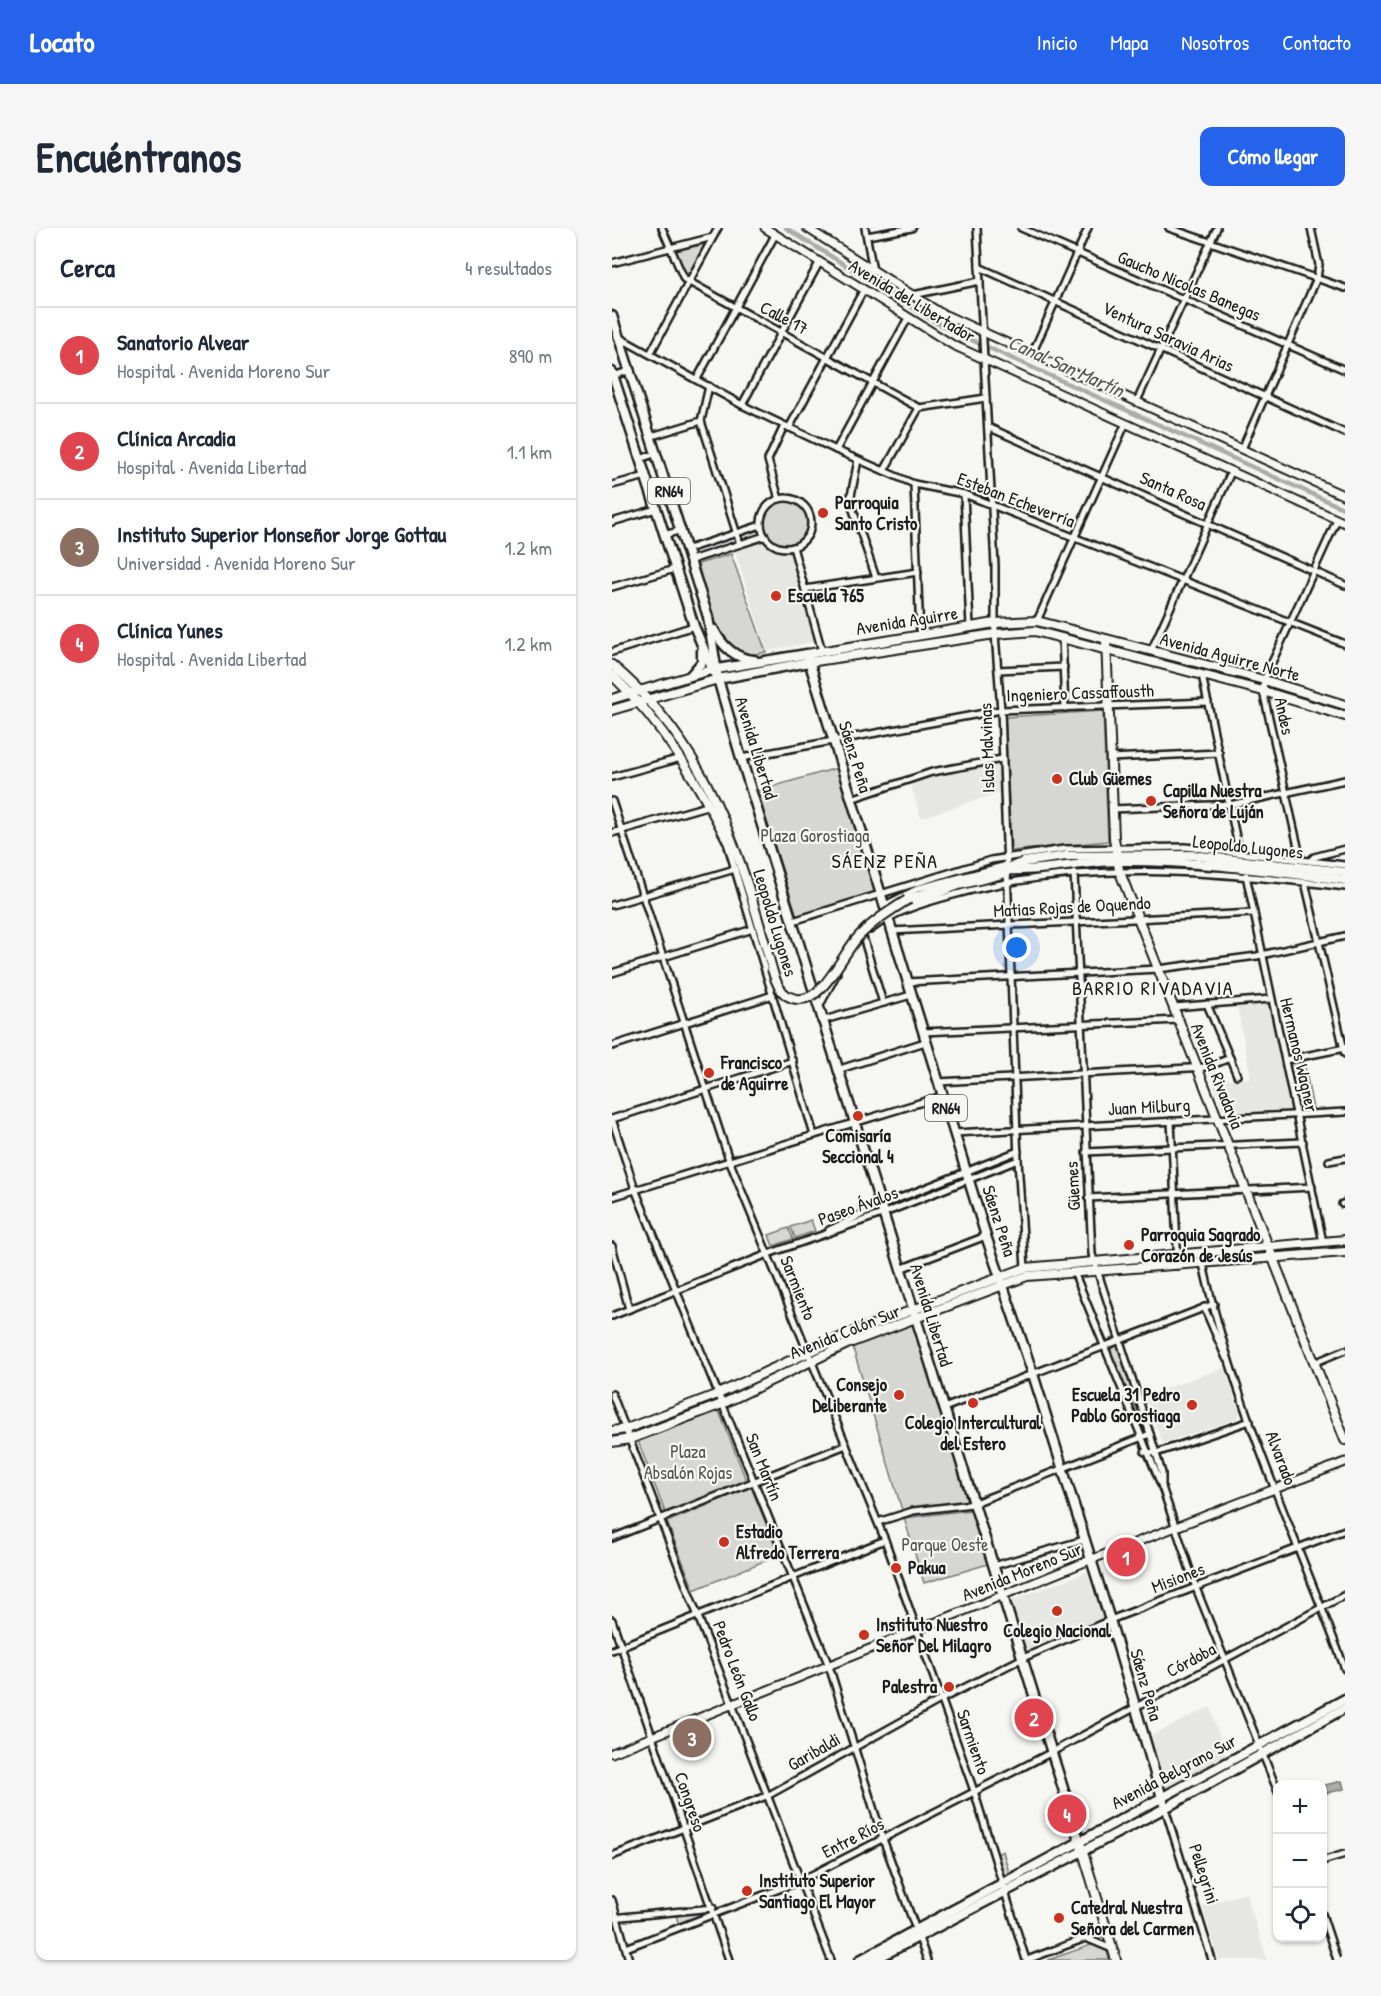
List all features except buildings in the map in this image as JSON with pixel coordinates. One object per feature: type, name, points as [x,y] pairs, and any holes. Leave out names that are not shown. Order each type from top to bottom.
[{"type":"main road","name":"Avenida Libertad","points":[[613,322],[631,370],[688,549],[708,617],[715,669],[793,921],[821,1021],[1116,1960]]},
{"type":"main road","name":"Avenida Libertad","points":[[613,374],[616,398],[646,476],[685,600],[701,645],[715,669]]},
{"type":"main road","points":[[685,600],[694,601],[701,594]]},
{"type":"main road","points":[[708,617],[719,639],[733,652],[747,660],[767,661]]},
{"type":"main road","name":"Avenida Aguirre","points":[[718,679],[808,658],[1037,621],[1107,645]]},
{"type":"main road","name":"Avenida Aguirre","points":[[715,669],[767,661],[808,658],[822,651],[970,627],[1035,631],[1107,645]]},
{"type":"main road","points":[[690,676],[702,662],[701,645]]},
{"type":"main road","name":"Avenida Aguirre Norte","points":[[1107,645],[1151,651],[1264,685],[1345,705]]},
{"type":"main road","name":"Avenida Aguirre Norte","points":[[1107,645],[1203,675],[1264,685],[1345,716]]},
{"type":"main road","name":"Avenida Rivadavia","points":[[1107,645],[1112,809],[1117,858],[1158,969],[1275,1258],[1345,1440]]},
{"type":"main road","name":"Sáenz Peña","points":[[808,658],[925,1042],[1110,1620],[1162,1798]]},
{"type":"main road","name":"Leopoldo Lugones","points":[[612,666],[635,692],[639,702],[681,758],[710,805],[747,885]]},
{"type":"main road","points":[[612,699],[715,669]]},
{"type":"main road","name":"Leopoldo Lugones","points":[[612,675],[648,699],[688,752],[717,800],[747,885],[776,981],[786,995],[796,999],[814,996],[821,991],[841,957],[860,935],[907,900],[955,882],[1023,866],[1117,858],[1190,855],[1345,872]]},
{"type":"main road","points":[[612,710],[718,679]]},
{"type":"main road","name":"Leopoldo Lugones","points":[[1117,858],[1190,863],[1345,880]]},
{"type":"main road","name":"Avenida Colón Sur","points":[[612,1431],[626,1429],[718,1394],[808,1351],[912,1309],[1025,1268],[1345,1240]]},
{"type":"main road","name":"Avenida Colón Sur","points":[[612,1442],[630,1439],[722,1404],[847,1344],[1030,1275],[1074,1274],[1345,1252]]},
{"type":"main road","name":"Avenida Belgrano Sur","points":[[1081,1845],[1165,1808],[1345,1699]]},
{"type":"main road","name":"Avenida Belgrano Sur","points":[[874,1960],[1162,1798],[1345,1708]]},
{"type":"main road","name":"Pellegrini","points":[[1162,1798],[1165,1808]]},
{"type":"main road","name":"Avenida Belgrano Sur","points":[[860,1960],[917,1935]]},
{"type":"street","name":"Calle 17","points":[[662,228],[681,275],[689,282],[780,334],[920,408]]},
{"type":"street","points":[[650,354],[718,228]]},
{"type":"street","name":"Avenida del Libertador","points":[[765,228],[862,291],[984,358],[1125,425],[1345,523]]},
{"type":"street","name":"Avenida del Libertador","points":[[807,228],[939,312],[983,335],[1032,354],[1345,496]]},
{"type":"street","points":[[865,228],[873,271]]},
{"type":"street","points":[[867,237],[912,228]]},
{"type":"street","name":"Islas Malvinas","points":[[977,228],[992,505],[995,628],[1001,710],[1018,1160],[1025,1268]]},
{"type":"street","name":"Gaucho Nicolas Banegas","points":[[1022,228],[1345,370]]},
{"type":"street","points":[[1032,354],[1088,228]]},
{"type":"street","points":[[1169,228],[1345,288]]},
{"type":"street","points":[[1137,401],[1217,228]]},
{"type":"street","points":[[1242,449],[1317,278],[1318,265],[1311,228]]},
{"type":"street","points":[[697,379],[775,235]]},
{"type":"street","points":[[612,263],[713,237]]},
{"type":"street","points":[[742,405],[819,263]]},
{"type":"street","name":"Ventura Saravia Arias","points":[[979,267],[1345,433]]},
{"type":"street","points":[[913,295],[980,281]]},
{"type":"street","points":[[779,499],[768,460],[862,291]]},
{"type":"street","points":[[836,450],[908,318]]},
{"type":"street","name":"Esteban Echeverría","points":[[620,338],[742,405],[914,484],[964,494],[1345,644]]},
{"type":"street","points":[[613,374],[631,370]]},
{"type":"street","points":[[709,386],[701,421],[740,544]]},
{"type":"street","points":[[884,471],[920,408],[986,398]]},
{"type":"street","points":[[652,436],[701,421]]},
{"type":"street","points":[[1037,621],[1125,425]]},
{"type":"street","name":"Santa Rosa","points":[[988,427],[1345,585]]},
{"type":"street","points":[[640,459],[657,453]]},
{"type":"street","points":[[858,460],[850,501],[876,578]]},
{"type":"street","points":[[1151,651],[1231,472]]},
{"type":"street","points":[[612,485],[646,476]]},
{"type":"street","points":[[914,484],[920,635]]},
{"type":"street","points":[[964,494],[970,627]]},
{"type":"street","points":[[779,499],[796,500],[803,504],[811,520],[807,537],[793,547],[777,546],[765,536],[761,525],[765,508],[779,499]]},
{"type":"street","points":[[612,522],[656,509]]},
{"type":"street","name":"Andes","points":[[1301,860],[1264,685],[1337,520]]},
{"type":"street","points":[[688,549],[761,525]]},
{"type":"street","points":[[664,535],[682,530]]},
{"type":"street","points":[[691,560],[765,536]]},
{"type":"street","points":[[793,547],[822,651]]},
{"type":"street","points":[[612,587],[675,569]]},
{"type":"street","points":[[805,589],[918,573]]},
{"type":"street","points":[[612,652],[694,626]]},
{"type":"street","points":[[1062,638],[1065,708]]},
{"type":"street","points":[[998,670],[1064,667]]},
{"type":"street","points":[[1203,675],[1239,851]]},
{"type":"street","name":"Ingeniero Cassaffousth","points":[[741,758],[1001,710],[1208,702]]},
{"type":"street","points":[[1110,758],[1219,753]]},
{"type":"street","points":[[612,777],[681,758]]},
{"type":"street","points":[[851,799],[932,772],[1002,759]]},
{"type":"street","points":[[1112,809],[1229,805],[1345,780]]},
{"type":"street","name":"Sarmiento","points":[[612,801],[729,1160],[885,1540],[974,1791],[1026,1960]]},
{"type":"street","points":[[612,833],[710,805]]},
{"type":"street","points":[[725,836],[814,1135]]},
{"type":"street","points":[[899,912],[980,887],[1074,873],[1117,858],[1185,847],[1239,851],[1345,865]]},
{"type":"street","points":[[793,921],[1005,857],[1064,849],[1117,858],[1345,887]]},
{"type":"street","points":[[1310,861],[1314,857],[1345,849]]},
{"type":"street","points":[[612,905],[735,869]]},
{"type":"street","points":[[883,906],[919,888],[1006,870]]},
{"type":"street","points":[[818,1008],[840,967],[863,937],[887,918],[927,897],[1006,870]]},
{"type":"street","name":"Güemes","points":[[1074,873],[1088,1198],[1095,1263],[1162,1473],[1162,1488]]},
{"type":"street","name":"Hermanos Wagner","points":[[1246,875],[1323,1242]]},
{"type":"street","points":[[1285,1060],[1345,1050],[1305,882]]},
{"type":"street","name":"Matias Rojas de Oquendo","points":[[891,931],[1254,913]]},
{"type":"street","points":[[612,973],[753,929]]},
{"type":"street","points":[[907,982],[1158,969],[1261,955],[1345,936]]},
{"type":"street","points":[[863,937],[883,1003]]},
{"type":"street","points":[[612,1046],[773,995]]},
{"type":"street","points":[[821,1021],[911,995]]},
{"type":"street","points":[[1174,1007],[1271,999]]},
{"type":"street","points":[[1207,1004],[1237,1075]]},
{"type":"street","points":[[922,1032],[1179,1020]]},
{"type":"street","points":[[837,1070],[925,1042]]},
{"type":"street","points":[[938,1082],[1207,1067],[1230,1058]]},
{"type":"street","points":[[612,1119],[793,1061]]},
{"type":"street","points":[[612,1197],[942,1096]]},
{"type":"street","name":"Juan Milburg","points":[[954,1134],[1345,1112]]},
{"type":"street","name":"San Martín","points":[[612,1119],[635,1190],[829,1666],[883,1839],[927,1960]]},
{"type":"street","points":[[1171,1121],[1178,1266]]},
{"type":"street","points":[[1086,1152],[1303,1142]]},
{"type":"street","name":"Paseo Ávalos","points":[[612,1316],[814,1238],[967,1175],[1018,1151]]},
{"type":"street","points":[[1329,1161],[1345,1158]]},
{"type":"street","name":"Paseo Ávalos","points":[[967,1175],[1018,1160]]},
{"type":"street","points":[[1088,1198],[1312,1187]]},
{"type":"street","points":[[900,1269],[986,1236]]},
{"type":"street","points":[[612,1246],[629,1309]]},
{"type":"street","name":"Alvarado","points":[[1201,1254],[1232,1369],[1250,1421],[1345,1669]]},
{"type":"street","name":"Güemes","points":[[1071,1265],[1145,1452],[1162,1488],[1196,1588],[1273,1780]]},
{"type":"street","points":[[943,1408],[1032,1371],[1214,1304]]},
{"type":"street","points":[[1204,1307],[1232,1369]]},
{"type":"street","points":[[1314,1363],[1345,1350]]},
{"type":"street","name":"Pedro León Gallo","points":[[612,1394],[734,1704],[831,1960]]},
{"type":"street","points":[[1145,1452],[1156,1453],[1250,1421]]},
{"type":"street","points":[[878,1522],[921,1510],[972,1504],[1150,1434]]},
{"type":"street","points":[[612,1538],[846,1446]]},
{"type":"street","name":"Avenida Moreno Sur","points":[[612,1753],[1090,1560],[1345,1462]]},
{"type":"street","name":"Misiones","points":[[1023,1658],[1110,1620],[1345,1530]]},
{"type":"street","points":[[612,1650],[885,1540]]},
{"type":"street","points":[[993,1566],[1084,1540]]},
{"type":"street","name":"Córdoba","points":[[1052,1752],[1345,1595]]},
{"type":"street","name":"Congreso","points":[[612,1620],[729,1960]]},
{"type":"street","name":"Garibaldi","points":[[612,1856],[769,1795],[854,1746],[1023,1658]]},
{"type":"street","name":"Entre Ríos","points":[[626,1948],[713,1911],[801,1881],[1052,1752]]},
{"type":"street","name":"Pellegrini","points":[[1165,1808],[1212,1960]]},
{"type":"street","points":[[1327,1860],[1345,1854]]},
{"type":"street","points":[[612,1900],[615,1918],[629,1960]]},
{"type":"street","points":[[615,1918],[713,1911]]},
{"type":"street","points":[[1327,1927],[1337,1960]]},
{"type":"street","points":[[1026,1960],[1107,1930]]},
{"type":"street","points":[[1086,1939],[1104,1944],[1113,1950]]},
{"type":"shaded area","name":"Escuela 765","points":[[763,541],[775,548],[790,551],[817,641],[767,651],[735,551]]},
{"type":"shaded area","points":[[998,761],[1001,792],[921,818],[910,782]]},
{"type":"shaded area","points":[[1267,1001],[1270,1003],[1292,1107],[1290,1110],[1228,1112],[1223,1109],[1214,1086],[1217,1080],[1251,1078],[1237,1004]]},
{"type":"shaded area","name":"Escuela 31 Pedro Pablo Gorostiaga","points":[[1224,1368],[1240,1413],[1237,1419],[1163,1443],[1144,1396]]},
{"type":"shaded area","name":"Colegio Nacional","points":[[1087,1572],[1103,1620],[1025,1652],[1010,1601]]},
{"type":"shaded area","points":[[1210,1707],[1227,1760],[1167,1792],[1151,1736]]},
{"type":"shaded area","points":[[1342,1781],[1344,1789],[1327,1793],[1327,1785]]},
{"type":"shaded area","points":[[1246,1893],[1267,1960],[1219,1960],[1202,1906]]},
{"type":"green space","points":[[706,244],[689,273],[685,271],[675,251]]},
{"type":"green space","points":[[786,501],[802,507],[808,523],[802,539],[786,545],[770,539],[764,523],[770,507]]},
{"type":"green space","points":[[731,554],[766,652],[749,654],[736,649],[725,639],[710,610],[698,564]]},
{"type":"green space","name":"Club Güemes","points":[[1103,711],[1108,841],[1011,851],[1005,717]]},
{"type":"green space","name":"Plaza Gorostiaga","points":[[837,768],[875,893],[797,916],[757,791]]},
{"type":"green space","points":[[1304,1062],[1313,1109],[1299,1111],[1290,1064]]},
{"type":"green space","points":[[811,1220],[815,1231],[795,1238],[791,1227]]},
{"type":"green space","points":[[789,1228],[793,1239],[773,1246],[769,1235]]},
{"type":"green space","points":[[914,1321],[970,1502],[902,1510],[852,1345]]},
{"type":"green space","points":[[1120,1344],[1147,1429],[1143,1433],[1140,1432],[1108,1351]]},
{"type":"green space","name":"Plaza Absalón Rojas","points":[[719,1411],[746,1480],[665,1512],[638,1441]]},
{"type":"green space","name":"Estadio Alfredo Terrera","points":[[751,1487],[779,1555],[694,1590],[667,1522]]},
{"type":"green space","name":"Parque Oeste","points":[[970,1510],[988,1564],[924,1583],[904,1518]]},
{"type":"green space","points":[[1003,1851],[1010,1876],[1001,1881],[993,1856]]},
{"type":"green space","points":[[709,1912],[709,1915],[679,1927],[676,1914]]},
{"type":"green space","points":[[1094,1944],[1107,1951],[1109,1960],[1048,1960]]},
{"type":"waterway","name":"Canal San Martín","points":[[786,228],[937,323],[1345,509]]},
{"type":"waterway","points":[[998,628],[1038,626],[1102,643]]},
{"type":"waterway","points":[[820,656],[993,629]]},
{"type":"waterway","points":[[1109,645],[1261,684]]},
{"type":"waterway","points":[[651,692],[670,686]]},
{"type":"waterway","points":[[1266,686],[1345,711]]},
{"type":"waterway","points":[[612,704],[631,698]]},
{"type":"place","name":"Parroquia Santo Cristo","points":[[823,513]]},
{"type":"place","name":"Escuela 765","points":[[776,596]]},
{"type":"place","name":"Club Güemes","points":[[1057,779]]},
{"type":"place","name":"Capilla Nuestra Señora de Luján","points":[[1151,801]]},
{"type":"place","name":"Francisco de Aguirre","points":[[709,1073]]},
{"type":"place","name":"Comisaría Seccional 4","points":[[858,1116]]},
{"type":"place","name":"Parroquia Sagrado Corazón de Jesús","points":[[1129,1245]]},
{"type":"place","name":"Consejo Deliberante","points":[[899,1395]]},
{"type":"place","name":"Colegio Intercultural del Estero","points":[[973,1403]]},
{"type":"place","name":"Escuela 31 Pedro Pablo Gorostiaga","points":[[1192,1405]]},
{"type":"place","name":"Estadio Alfredo Terrera","points":[[724,1542]]},
{"type":"place","name":"Sanatorio Alvear","points":[[1126,1557]]},
{"type":"place","name":"Pakua","points":[[896,1568]]},
{"type":"place","name":"Colegio Nacional","points":[[1057,1611]]},
{"type":"place","name":"Instituto Nuestro Señor Del Milagro","points":[[864,1635]]},
{"type":"place","name":"Palestra","points":[[949,1687]]},
{"type":"place","name":"Clínica Arcadia","points":[[1034,1718]]},
{"type":"place","name":"Instituto Superior Monseñor Jorge Gottau","points":[[692,1738]]},
{"type":"place","name":"Clínica Yunes","points":[[1067,1814]]},
{"type":"place","name":"Instituto Superior Santiago El Mayor","points":[[747,1891]]},
{"type":"place","name":"Catedral Nuestra Señora del Carmen","points":[[1059,1918]]},
{"type":"district","name":"SÁENZ PEÑA","points":[[885,861]]},
{"type":"district","name":"BARRIO RIVADAVIA","points":[[1153,988]]}]
